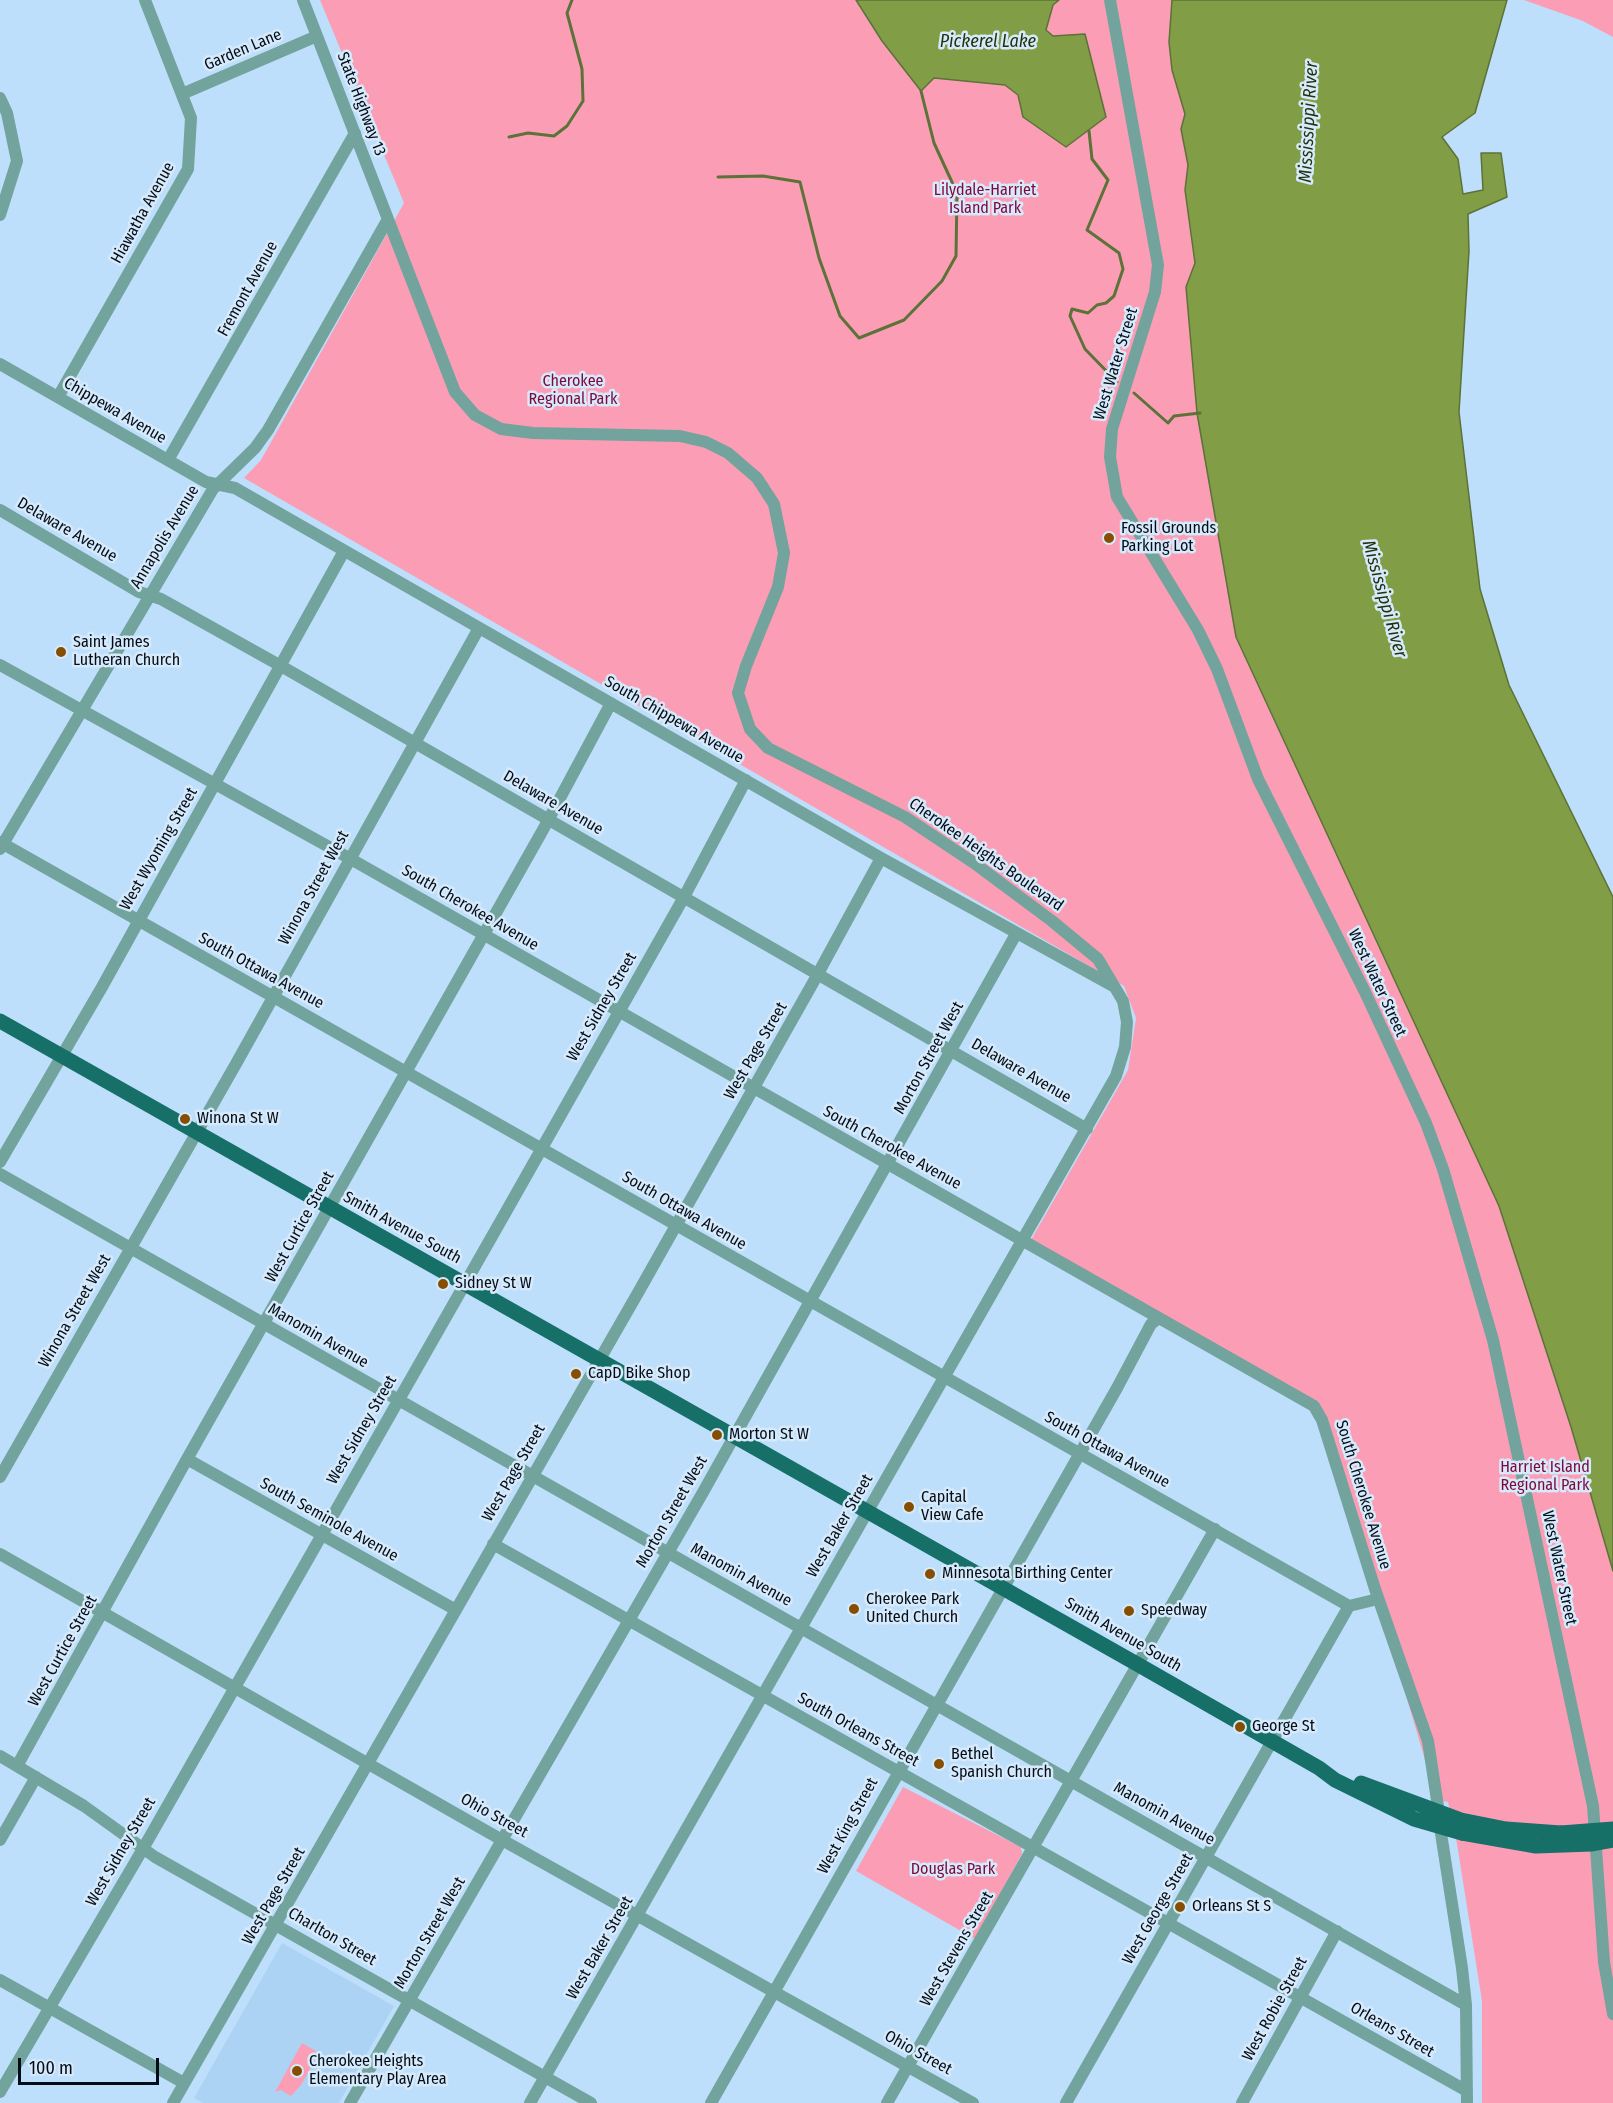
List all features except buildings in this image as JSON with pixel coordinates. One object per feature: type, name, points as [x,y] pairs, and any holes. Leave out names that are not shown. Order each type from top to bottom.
[{"type":"main road","name":"Smith Avenue South","points":[[0,1021],[1137,1664],[1319,1768],[1335,1780],[1387,1806],[1536,1846],[1592,1844],[1613,1840]]},
{"type":"main road","name":"Smith Avenue South","points":[[1461,1827],[1562,1833],[1613,1829]]},
{"type":"street","name":"Hiawatha Avenue","points":[[58,397],[188,169],[191,118],[144,0]]},
{"type":"street","name":"State Highway 13","points":[[303,0],[388,219]]},
{"type":"street","name":"West Water Street","points":[[1110,0],[1158,265],[1155,292],[1112,429],[1110,457],[1117,496],[1198,630],[1217,669],[1258,779],[1365,992],[1426,1123],[1443,1169],[1493,1340],[1593,1806],[1605,1962],[1613,2014]]},
{"type":"street","name":"Garden Lane","points":[[182,94],[317,36]]},
{"type":"street","points":[[0,98],[7,113],[17,161],[0,214]]},
{"type":"street","name":"Fremont Avenue","points":[[168,460],[355,133]]},
{"type":"street","name":"Annapolis Avenue","points":[[1,845],[216,484],[263,438],[388,219]]},
{"type":"street","name":"Cherokee Heights Boulevard","points":[[388,219],[455,392],[475,415],[501,429],[533,433],[680,436],[706,442],[728,453],[757,478],[774,504],[784,553],[778,587],[746,666],[738,693],[750,729],[768,748],[905,817],[974,863],[1098,959],[1116,988]]},
{"type":"street","name":"Chippewa Avenue","points":[[0,364],[206,482],[216,484]]},
{"type":"street","name":"South Chippewa Avenue","points":[[216,484],[231,486],[881,858],[1116,988]]},
{"type":"street","name":"Delaware Avenue","points":[[0,510],[139,592],[280,666],[1087,1128]]},
{"type":"street","name":"West Wyoming Street","points":[[0,1162],[216,784],[344,551]]},
{"type":"street","name":"Winona Street West","points":[[0,1477],[478,628]]},
{"type":"street","name":"South Cherokee Avenue","points":[[0,665],[349,858],[1314,1407],[1319,1412],[1378,1599],[1428,1741],[1466,2005],[1467,2097]]},
{"type":"street","name":"West Curtice Street","points":[[17,1766],[187,1459],[549,819],[611,703]]},
{"type":"street","name":"West Sidney Street","points":[[0,2092],[144,1847],[465,1284],[684,897],[746,780]]},
{"type":"street","name":"South Ottawa Avenue","points":[[1,845],[272,995],[1349,1606]]},
{"type":"street","name":"West Page Street","points":[[173,2103],[676,1225],[819,973],[881,858]]},
{"type":"street","name":"Morton Street West","points":[[350,2103],[734,1437],[953,1051],[1016,934]]},
{"type":"street","name":"West Baker Street","points":[[530,2103],[1116,1076],[1125,1047],[1127,1022],[1116,988]]},
{"type":"street","name":"Manomin Avenue","points":[[0,1174],[1207,1856],[1466,2005]]},
{"type":"street","name":"West King Street","points":[[711,2103],[898,1771],[1004,1589],[1151,1324],[1159,1318]]},
{"type":"street","name":"South Seminole Avenue","points":[[187,1459],[456,1610]]},
{"type":"street","name":"West Stevens Street","points":[[887,2103],[1215,1529]]},
{"type":"street","name":"South Orleans Street","points":[[493,1544],[1301,1998]]},
{"type":"street","name":"Ohio Street","points":[[0,1554],[368,1764],[973,2103]]},
{"type":"street","points":[[1349,1606],[1378,1599]]},
{"type":"street","name":"West George Street","points":[[1066,2103],[1349,1606]]},
{"type":"street","name":"Charlton Street","points":[[0,1756],[36,1777],[164,1862],[591,2103]]},
{"type":"street","points":[[0,1840],[36,1777]]},
{"type":"street","name":"West Robie Street","points":[[1242,2103],[1337,1931]]},
{"type":"street","points":[[0,1980],[184,2083]]},
{"type":"street","name":"Orleans Street","points":[[1301,1998],[1467,2097]]},
{"type":"shaded area","points":[[282,1943],[394,2006],[339,2103],[203,2103],[194,2098]]},
{"type":"green space","name":"Cherokee Regional Park","points":[[320,0],[1172,0],[1169,42],[1172,70],[1185,114],[1181,129],[1188,165],[1185,190],[1195,263],[1186,287],[1499,1206],[1571,1427],[1613,1571],[1613,2103],[1482,2103],[1482,2001],[1448,1802],[1437,1800],[1319,1403],[1031,1240],[1128,1070],[1136,1018],[1124,986],[244,478],[261,460],[404,203]]},
{"type":"green space","points":[[1524,0],[1613,0],[1613,37],[1583,21]]},
{"type":"green space","name":"Douglas Park","points":[[903,1787],[1021,1847],[1022,1854],[975,1939],[856,1871]]},
{"type":"green space","name":"Cherokee Heights Elementary Play Area","points":[[302,2043],[319,2053],[301,2085],[291,2096],[281,2090],[275,2092]]},
{"type":"water","name":"Pickerel Lake","points":[[856,0],[1059,0],[1053,5],[1046,30],[1053,36],[1085,34],[1106,117],[1066,147],[1023,117],[1018,95],[1005,85],[934,78],[921,91],[882,41]]},
{"type":"water","name":"Mississippi River","points":[[1172,0],[1507,0],[1475,113],[1442,137],[1458,159],[1463,194],[1483,190],[1481,153],[1501,153],[1507,197],[1468,214],[1469,251],[1459,412],[1480,589],[1509,685],[1613,897],[1613,1571],[1571,1427],[1499,1206],[1236,637],[1197,413],[1186,287],[1195,263],[1185,190],[1188,165],[1181,129],[1185,114],[1172,70],[1169,42]]},
{"type":"waterway","points":[[509,137],[528,133],[554,136],[567,126],[583,101],[582,69],[567,13],[572,0]]},
{"type":"waterway","points":[[718,177],[763,176],[800,182],[819,258],[840,316],[859,338],[904,320],[942,281],[956,256],[957,193],[934,143],[921,91]]},
{"type":"waterway","points":[[1089,131],[1092,159],[1108,180],[1087,230],[1119,253],[1123,269],[1114,296],[1088,313],[1072,309],[1070,316],[1085,349],[1117,382]]},
{"type":"waterway","points":[[1134,393],[1168,423],[1174,416],[1200,413]]},
{"type":"place","name":"Fossil Grounds Parking Lot","points":[[1109,538]]},
{"type":"place","name":"Saint James Lutheran Church","points":[[61,652]]},
{"type":"place","name":"Winona St W","points":[[185,1119]]},
{"type":"place","name":"Sidney St W","points":[[443,1284]]},
{"type":"place","name":"CapD Bike Shop","points":[[576,1374]]},
{"type":"place","name":"Morton St W","points":[[717,1435]]},
{"type":"place","name":"Capital View Cafe","points":[[909,1507]]},
{"type":"place","name":"Minnesota Birthing Center","points":[[930,1574]]},
{"type":"place","name":"Cherokee Park United Church","points":[[854,1609]]},
{"type":"place","name":"Speedway","points":[[1129,1611]]},
{"type":"place","name":"George St","points":[[1240,1727]]},
{"type":"place","name":"Bethel Spanish Church","points":[[939,1764]]},
{"type":"place","name":"Orleans St S","points":[[1180,1907]]},
{"type":"place","name":"Cherokee Heights Elementary Play Area","points":[[297,2071]]},
{"type":"park label","name":"Lilydale-Harriet Island Park","points":[[985,200]]},
{"type":"park label","name":"Harriet Island Regional Park","points":[[1545,1477]]}]
